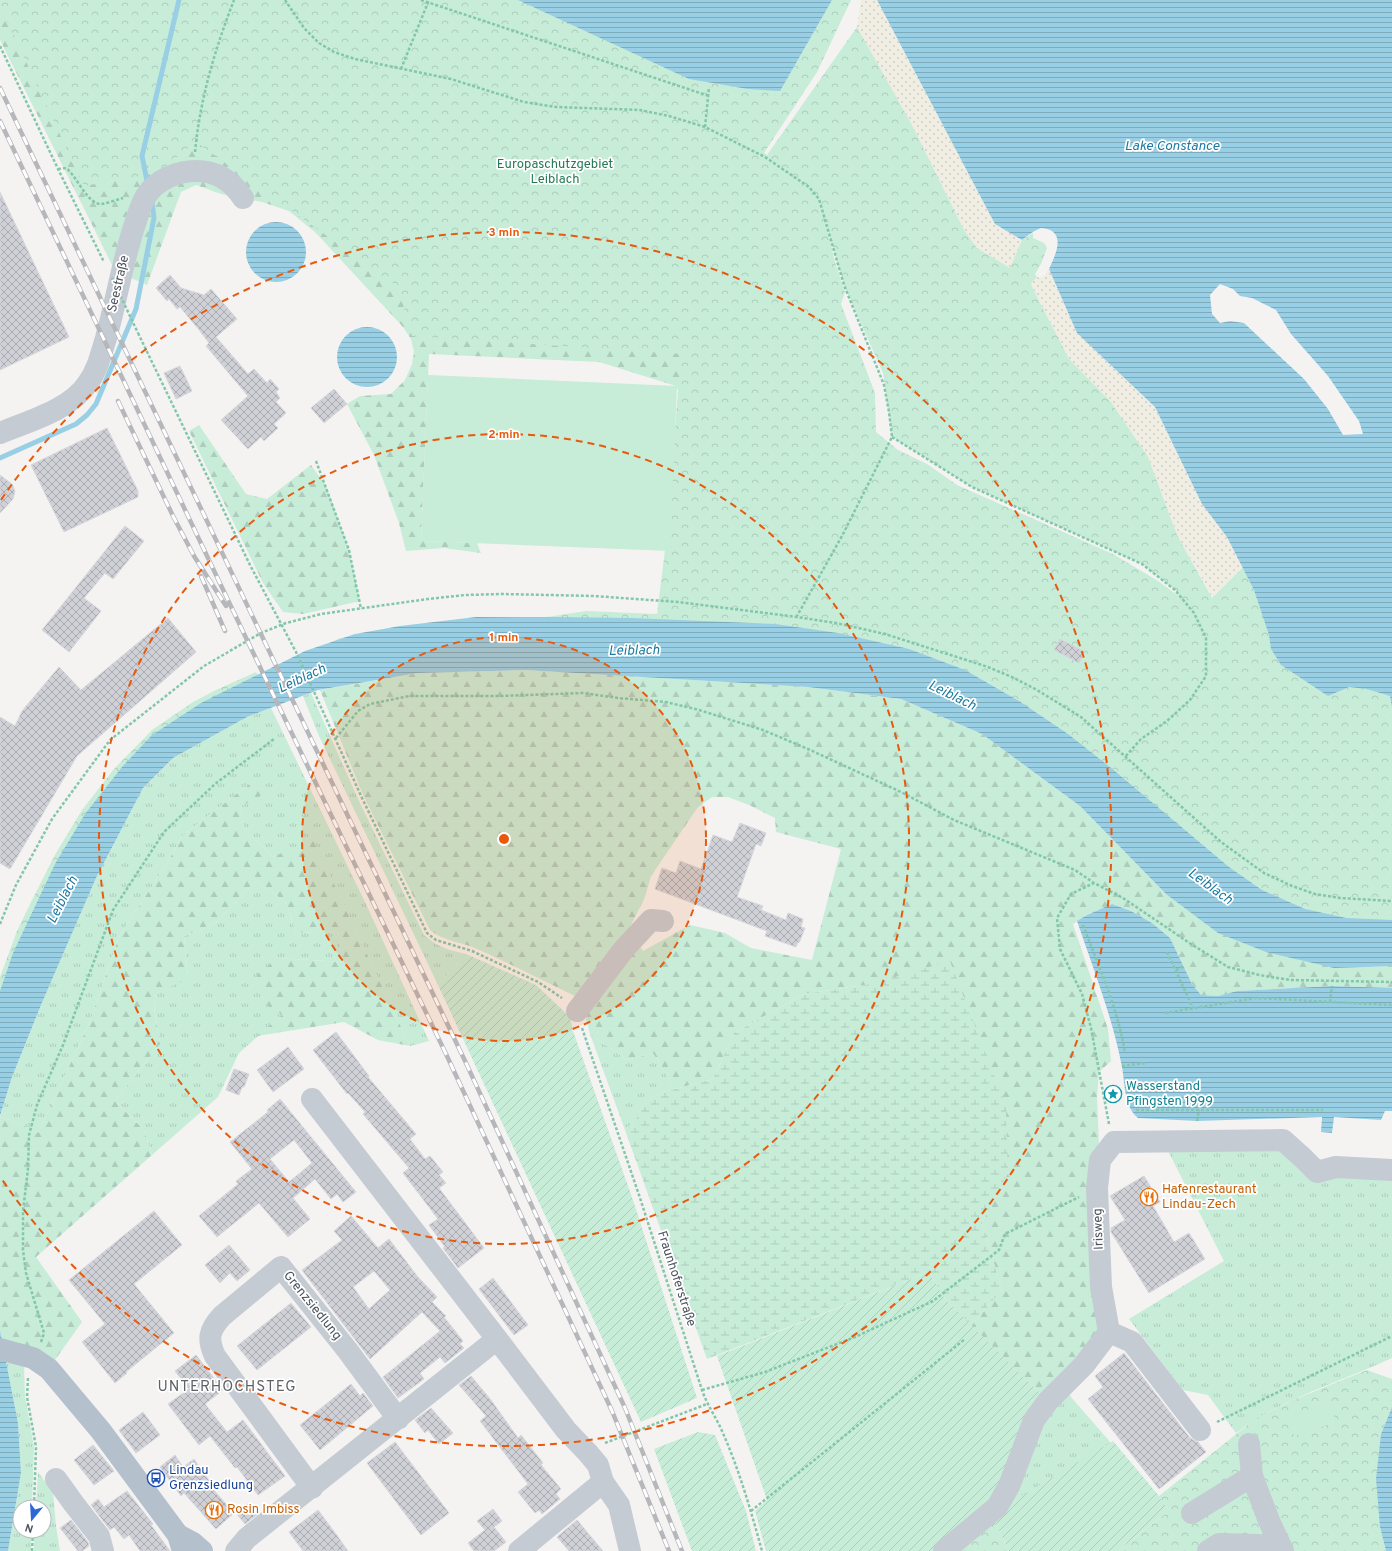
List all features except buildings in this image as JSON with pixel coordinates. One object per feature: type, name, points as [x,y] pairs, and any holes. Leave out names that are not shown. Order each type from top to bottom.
[{"type":"main road","points":[[0,1349],[31,1357],[40,1361],[49,1368],[102,1430],[181,1543],[193,1543],[202,1551]]},
{"type":"street","name":"Seestraße","points":[[0,433],[42,416],[74,399],[88,384],[97,370],[116,303],[128,248],[137,217],[146,196],[156,185],[172,175],[182,172],[206,171],[224,178],[237,188],[243,198]]},
{"type":"street","points":[[577,1011],[624,949],[651,920],[663,921]]},
{"type":"street","points":[[312,1099],[566,1430],[598,1465],[603,1482],[619,1505],[630,1551]]},
{"type":"street","points":[[1114,1142],[1283,1140],[1317,1172],[1336,1167],[1392,1170]]},
{"type":"street","name":"Irisweg","points":[[1109,1332],[1101,1287],[1097,1188],[1100,1160],[1114,1142]]},
{"type":"street","name":"Grenzsiedlung","points":[[312,1488],[215,1356],[209,1341],[214,1324],[280,1267],[348,1351],[398,1419]]},
{"type":"street","points":[[944,1551],[997,1507],[1009,1486],[1034,1420],[1048,1401],[1084,1365],[1109,1332],[1132,1342],[1200,1430]]},
{"type":"street","points":[[236,1551],[247,1538],[312,1488],[497,1339]]},
{"type":"street","points":[[1249,1444],[1252,1476],[1282,1551]]},
{"type":"street","points":[[1192,1513],[1252,1476]]},
{"type":"street","points":[[56,1479],[99,1536],[103,1551]]},
{"type":"street","points":[[519,1551],[603,1482]]},
{"type":"street","points":[[1208,1551],[1219,1544],[1258,1545],[1282,1551]]},
{"type":"path","points":[[194,171],[197,137],[214,56],[234,0]]},
{"type":"path","points":[[285,0],[304,28],[319,43],[334,52],[355,59],[451,79],[524,102],[556,107],[640,110],[669,116],[705,127],[765,157],[809,187],[819,199],[844,285],[884,385],[890,412],[892,438],[842,536],[797,617]]},
{"type":"path","points":[[421,0],[429,1],[709,96]]},
{"type":"path","points":[[401,69],[429,1]]},
{"type":"path","points":[[0,46],[58,169],[106,264]]},
{"type":"path","points":[[705,127],[709,87]]},
{"type":"path","points":[[58,169],[66,168],[71,171],[87,195],[97,203],[110,202],[139,193],[146,196]]},
{"type":"path","points":[[109,271],[250,565],[298,654],[362,798],[427,932],[436,940],[472,951],[538,982],[564,999],[577,1011]]},
{"type":"path","points":[[892,438],[972,487],[1142,564],[1175,590],[1194,613],[1206,638],[1206,676],[1190,700],[1167,721],[1141,739],[1125,757]]},
{"type":"path","points":[[316,461],[349,550],[361,609]]},
{"type":"path","points":[[0,924],[16,885],[52,819],[110,740],[204,666],[247,640],[283,624],[321,614],[465,595],[548,594],[678,602],[836,623],[885,634],[1014,678],[1080,717],[1221,842],[1264,873],[1292,886],[1315,894],[1340,898],[1392,901]]},
{"type":"path","points":[[336,738],[358,711],[370,704],[409,696],[500,696],[583,693],[666,702],[699,710],[763,730],[876,780],[954,820],[1075,870],[1094,883],[1123,898],[1228,967],[1259,975],[1290,980],[1392,982]]},
{"type":"path","points":[[34,1499],[36,1447],[27,1397],[31,1357],[44,1333],[26,1272],[22,1250],[23,1211],[28,1169],[29,1135],[37,1105],[63,1045],[113,910],[164,832],[215,784],[274,739]]},
{"type":"path","points":[[1094,883],[1071,894],[1057,918],[1060,949],[1082,994],[1086,1008],[1108,1122],[1114,1142]]},
{"type":"path","points":[[1083,926],[1110,996],[1121,1031],[1124,1053]]},
{"type":"path","points":[[1167,952],[1193,1008]]},
{"type":"path","points":[[1176,970],[1184,966]]},
{"type":"path","points":[[1330,1002],[1332,986]]},
{"type":"path","points":[[1165,1013],[1256,998],[1392,1006]]},
{"type":"path","name":"Fraunhoferstraße","points":[[577,1011],[639,1195],[702,1390],[707,1404],[715,1416],[723,1433],[751,1511],[762,1551]]},
{"type":"path","points":[[1114,1032],[1121,1031]]},
{"type":"path","points":[[1122,1066],[1146,1063]]},
{"type":"path","points":[[1136,1110],[1322,1110]]},
{"type":"path","points":[[1196,1121],[1199,1110]]},
{"type":"path","points":[[702,1390],[765,1372],[855,1337],[933,1300],[999,1250],[1005,1234],[1097,1188]]},
{"type":"path","points":[[1200,1430],[1392,1336]]},
{"type":"path","points":[[751,1511],[966,1339]]},
{"type":"path","points":[[616,1438],[707,1404]]},
{"type":"path","points":[[32,1551],[33,1539]]},
{"type":"green space","points":[[0,0],[335,177],[693,301],[685,404],[676,386],[599,362],[429,354],[421,541],[477,543],[481,553],[444,548],[406,551],[399,523],[374,455],[347,404],[360,396],[391,394],[405,380],[412,364],[414,352],[411,339],[403,327],[316,233],[289,211],[262,202],[221,194],[196,185],[181,192],[147,285],[115,271],[0,40]]},
{"type":"green space","name":"Europaschutzgebiet Leiblach","points":[[0,0],[851,0],[817,72],[764,153],[767,155],[857,27],[912,125],[964,230],[977,248],[1010,268],[1022,240],[1033,233],[1033,238],[1044,243],[1047,248],[1041,264],[1035,274],[1037,277],[1031,283],[1033,289],[1069,359],[1111,402],[1148,457],[1177,535],[1212,598],[1311,500],[1392,487],[1392,942],[1343,941],[938,688],[560,649],[273,691],[132,783],[0,1055],[0,977],[17,931],[56,853],[82,810],[114,769],[152,730],[193,702],[256,672],[259,678],[340,638],[464,620],[547,617],[586,611],[657,614],[666,542],[681,354],[412,336],[398,287],[196,142],[157,173],[84,186],[0,6]],"holes":[[[827,228],[844,285],[883,373],[892,437],[972,487],[1142,564],[1175,590],[1180,597],[1158,581],[1113,554],[957,485],[927,464],[898,450],[876,432],[875,393],[841,304],[845,292],[835,262]]]},
{"type":"green space","points":[[428,375],[677,386],[670,551],[421,541]]},
{"type":"green space","points":[[199,425],[246,494],[267,499],[311,465],[326,486],[349,550],[360,601],[303,614],[283,612],[263,583],[189,431]]},
{"type":"green space","points":[[525,670],[808,687],[901,699],[982,734],[1080,806],[1166,894],[1334,967],[1392,966],[1392,988],[1332,986],[1237,991],[1218,996],[1201,995],[1192,984],[1170,938],[1152,923],[1131,911],[1112,904],[1087,915],[1073,924],[1108,1029],[1111,1061],[1099,1072],[1097,1097],[1099,1143],[1094,1161],[1102,1332],[1046,1399],[971,1326],[1002,1290],[982,1223],[1008,1173],[870,984],[804,994],[734,1033],[713,1079],[675,1089],[653,1053],[627,1060],[590,1034],[584,1011],[575,996],[488,954],[441,937],[430,930],[364,797],[320,690],[418,673]],"holes":[[[712,797],[728,797],[749,805],[775,818],[776,832],[841,849],[812,960],[751,948],[725,933],[690,925],[643,951],[629,929],[645,897],[651,876],[698,807]]]},
{"type":"green space","points":[[311,693],[358,799],[424,935],[444,948],[466,954],[438,985],[319,736],[303,696]]},
{"type":"green space","points":[[271,708],[365,902],[429,1041],[410,1046],[313,840],[273,857],[244,829],[240,807],[252,782],[182,836],[169,860],[119,937],[89,1024],[38,1133],[17,1122],[0,1117],[12,1077],[41,1005],[96,878],[143,788],[173,758],[247,717]]},
{"type":"green space","points":[[252,782],[265,793],[240,807],[244,829],[273,857],[313,839],[410,1046],[378,1040],[344,1022],[257,1036],[282,1015],[264,1003],[257,974],[278,958],[342,962],[338,931],[296,933],[286,902],[256,881],[214,924],[184,936],[188,979],[156,993],[154,1007],[160,1044],[115,1101],[144,1130],[152,1155],[36,1257],[82,1322],[52,1364],[2,1343],[0,1331],[0,1117],[17,1122],[38,1133],[89,1024],[119,937],[169,860],[182,836]]},
{"type":"green space","points":[[256,881],[286,902],[296,933],[338,931],[343,962],[278,958],[282,1015],[239,1053],[218,1097],[152,1155],[144,1130],[115,1101],[160,1044],[154,1007],[156,993],[188,978],[184,936],[214,924]]},
{"type":"green space","points":[[466,954],[536,985],[570,1017],[573,1031],[633,1200],[697,1398],[641,1422],[438,985]]},
{"type":"green space","points":[[950,961],[1006,1106],[1008,1173],[982,1223],[1002,1290],[971,1326],[945,1299],[929,1272],[707,1359],[625,1130],[634,1122],[646,1101],[660,1093],[713,1079],[734,1033],[804,994],[870,984]]},
{"type":"green space","points":[[590,1034],[627,1060],[653,1053],[675,1089],[660,1093],[646,1101],[634,1122],[625,1130]]},
{"type":"green space","points":[[1280,1144],[1300,1162],[1392,1173],[1392,1358],[1292,1400],[1254,1421],[1236,1433],[1208,1395],[1183,1390],[1129,1319],[1224,1261],[1165,1145]]},
{"type":"green space","points":[[929,1272],[945,1299],[1046,1399],[1006,1486],[936,1551],[766,1551],[755,1511],[767,1500],[717,1356]]},
{"type":"green space","points":[[5,1359],[24,1364],[25,1397],[34,1447],[32,1499],[17,1499],[21,1473],[18,1423]]},
{"type":"green space","points":[[1367,1370],[1392,1379],[1392,1407],[1381,1434],[1380,1527],[1386,1551],[1117,1551],[1169,1511],[1159,1496],[1255,1419],[1293,1400]]},
{"type":"green space","points":[[1064,1389],[1111,1443],[1000,1509],[1037,1421]]},
{"type":"green space","points":[[1329,1402],[1336,1422],[1294,1436],[1288,1416]]},
{"type":"green space","points":[[698,1432],[715,1435],[746,1511],[756,1551],[692,1551],[654,1449]]},
{"type":"green space","points":[[1113,1441],[1159,1496],[1169,1511],[1117,1551],[1009,1551],[992,1516],[1000,1509]]},
{"type":"green space","points":[[38,1472],[53,1492],[60,1551],[34,1551],[34,1539],[52,1539],[52,1499],[36,1499]]},
{"type":"green space","points":[[992,1516],[1009,1551],[950,1551]]},
{"type":"green space","points":[[12,1527],[12,1539],[31,1539],[31,1551],[8,1551]]},
{"type":"sand","points":[[861,0],[877,0],[995,224],[1022,240],[1010,268],[977,248],[964,230],[912,125],[857,27]]},
{"type":"sand","points":[[1049,269],[1077,333],[1155,407],[1202,504],[1227,537],[1254,590],[1241,655],[1204,582],[1177,535],[1148,457],[1111,402],[1069,359],[1033,289],[1031,283],[1037,277],[1040,278],[1044,276]]},
{"type":"water","points":[[518,0],[832,0],[780,91],[748,89],[689,79]]},
{"type":"water","name":"Lake Constance","points":[[877,0],[1392,0],[1392,707],[1390,696],[1367,689],[1349,687],[1328,696],[1281,665],[1271,649],[1269,635],[1254,590],[1227,537],[1202,504],[1155,407],[1077,333],[1049,269],[1058,243],[1054,233],[1045,228],[1041,228],[1022,240],[995,224]],"holes":[[[1220,284],[1233,289],[1240,296],[1252,298],[1276,310],[1291,334],[1328,376],[1359,421],[1363,434],[1343,435],[1328,409],[1304,379],[1244,323],[1230,321],[1220,323],[1212,314],[1210,295]]]},
{"type":"water","points":[[270,222],[282,222],[298,230],[304,240],[306,252],[304,264],[298,274],[282,282],[270,282],[254,274],[246,258],[246,246],[254,230]]},
{"type":"water","points":[[361,327],[373,327],[384,332],[392,340],[397,351],[395,369],[384,382],[373,387],[361,387],[350,382],[342,374],[337,363],[337,351],[342,340],[350,332]]},
{"type":"water","name":"Leiblach","points":[[476,617],[631,618],[775,624],[838,633],[909,649],[965,670],[1019,701],[1068,734],[1110,767],[1229,867],[1262,890],[1305,909],[1346,918],[1392,920],[1392,966],[1334,968],[1266,952],[1218,933],[1166,894],[1080,806],[982,734],[901,699],[808,687],[525,670],[418,673],[318,690],[247,717],[173,758],[143,788],[96,878],[41,1005],[12,1077],[0,1116],[0,991],[13,953],[55,864],[85,814],[122,767],[152,735],[201,703],[305,651],[355,634],[400,626]]},
{"type":"water","points":[[1112,904],[1131,911],[1152,923],[1170,938],[1192,984],[1201,995],[1218,996],[1237,991],[1332,986],[1392,988],[1392,1111],[1385,1111],[1381,1120],[1334,1117],[1332,1133],[1321,1132],[1322,1117],[1197,1121],[1138,1118],[1130,1108],[1113,1031],[1077,921]]},
{"type":"water","points":[[0,1331],[18,1423],[21,1473],[17,1499],[12,1499],[12,1527],[8,1551],[0,1551]]},
{"type":"water","points":[[1392,1407],[1392,1551],[1386,1551],[1380,1527],[1376,1479],[1381,1434]]},
{"type":"waterway","points":[[147,181],[142,156],[179,0]]},
{"type":"waterway","points":[[0,458],[76,424],[87,415],[96,404],[136,309],[154,218],[152,202]]},
{"type":"railway","points":[[0,88],[466,1063],[625,1408],[682,1551]]},
{"type":"railway","points":[[0,121],[446,1054],[612,1411],[669,1551]]},
{"type":"railway","points":[[118,401],[173,516],[194,556],[226,606]]},
{"type":"railway","points":[[201,576],[225,631]]},
{"type":"place","name":"Wasserstand Pfingsten 1999","points":[[1113,1094]]},
{"type":"place","name":"Hafenrestaurant Lindau-Zech","points":[[1149,1197]]},
{"type":"place","name":"Lindau Grenzsiedlung","points":[[156,1478]]},
{"type":"place","name":"Rosin Imbiss","points":[[214,1510]]},
{"type":"district","name":"UNTERHOCHSTEG","points":[[227,1387]]}]
